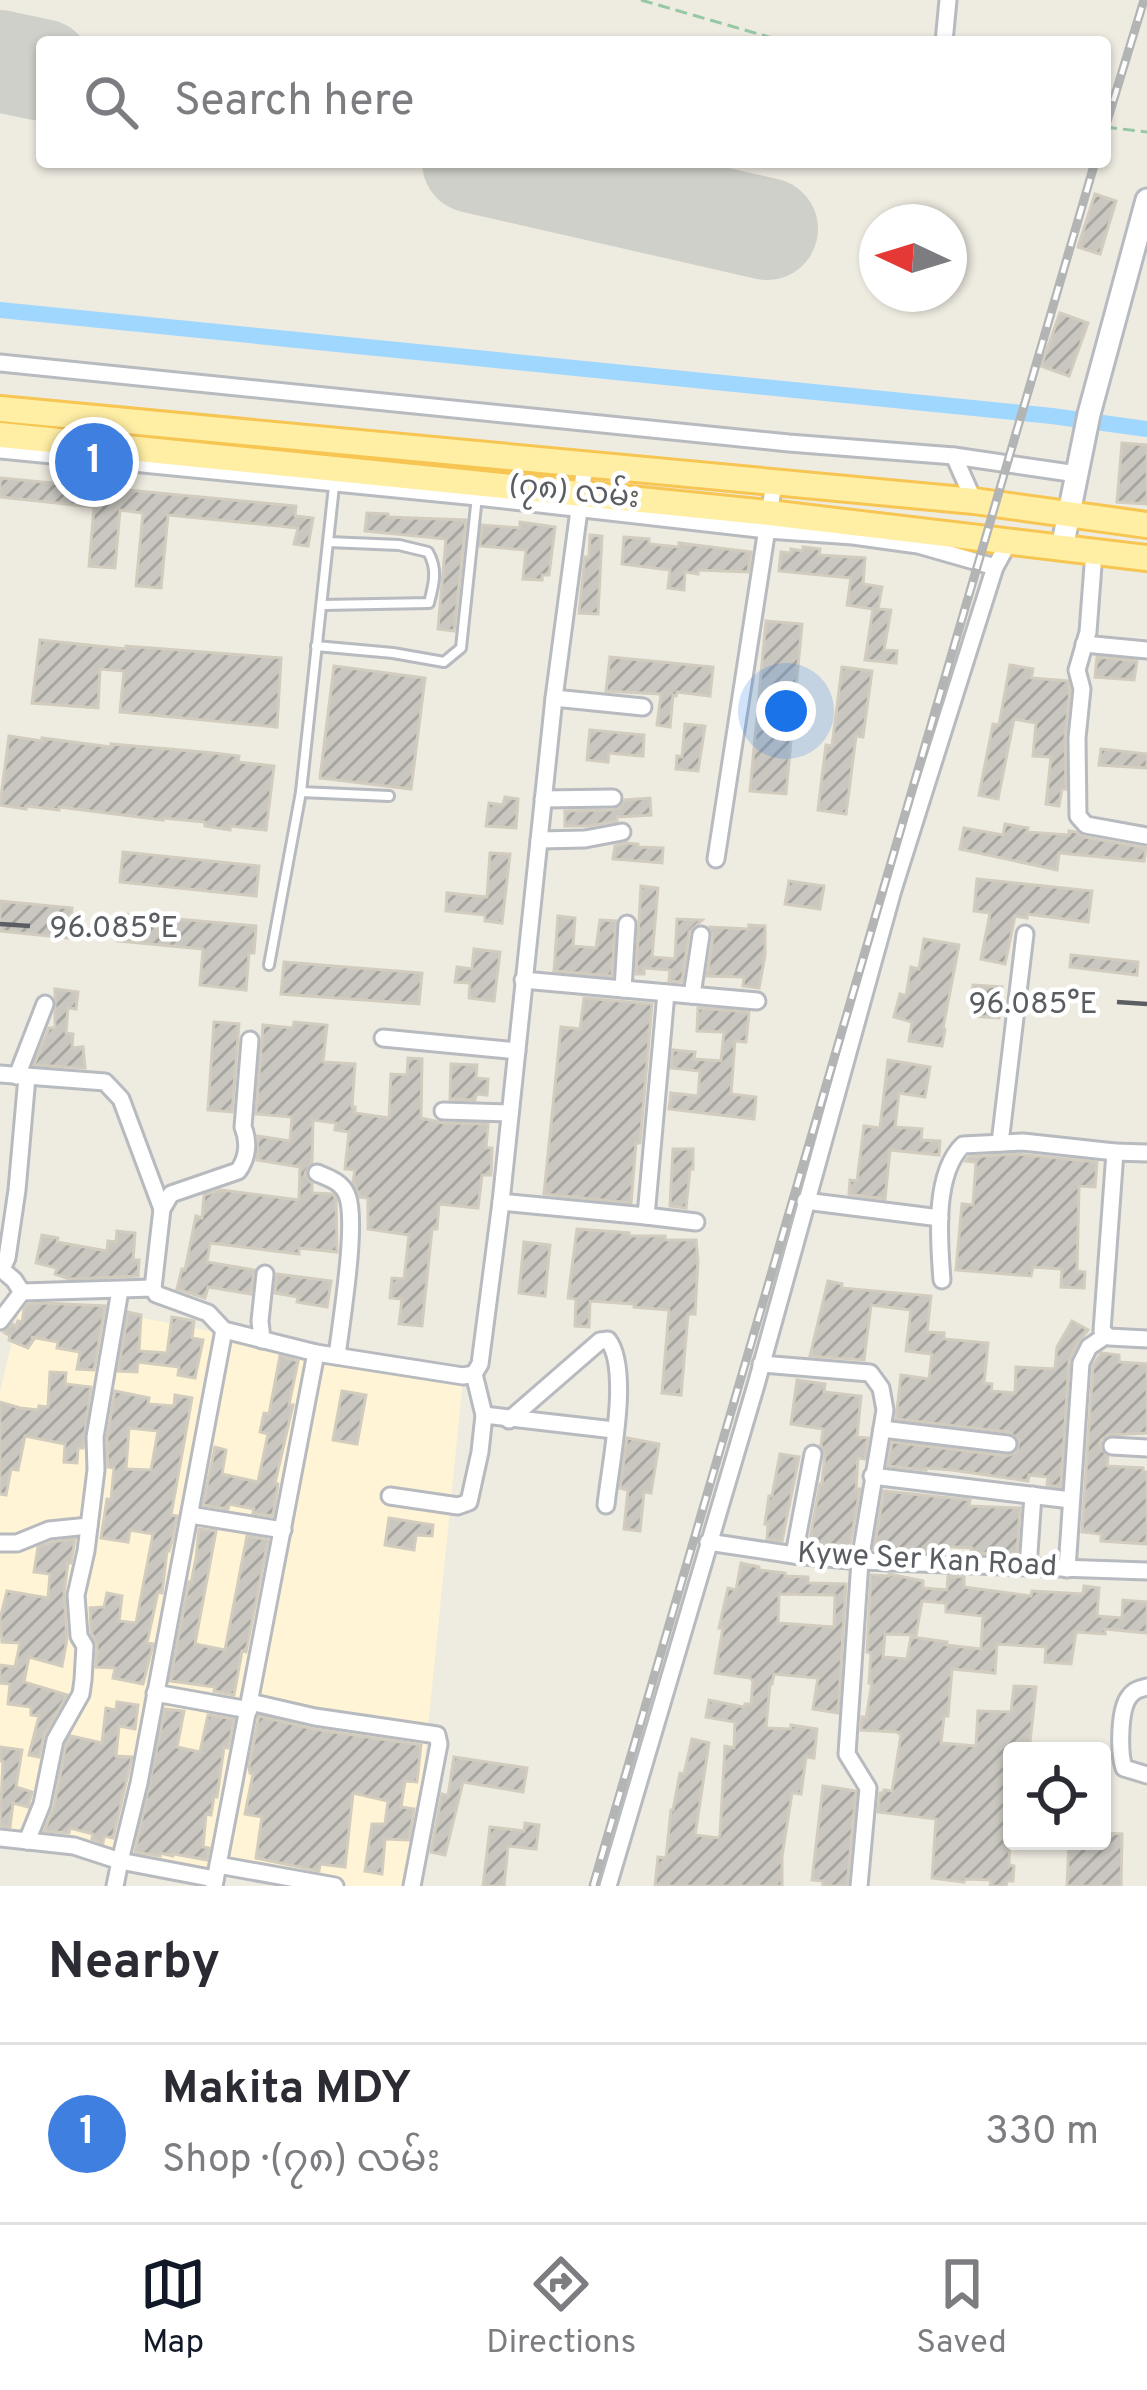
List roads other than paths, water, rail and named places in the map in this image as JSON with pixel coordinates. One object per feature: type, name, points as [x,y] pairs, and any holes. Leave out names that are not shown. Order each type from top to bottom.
[{"type":"main road","points":[[1063,548],[1090,410],[1147,200]]},
{"type":"main road","name":"(၇၈) လမ်း","points":[[0,410],[478,490],[1147,558]]},
{"type":"main road","name":"(၇၈) လမ်း","points":[[0,435],[336,465],[585,465],[974,501],[1147,525]]},
{"type":"street","points":[[944,36],[947,0]]},
{"type":"street","points":[[0,363],[954,456],[1077,474]]},
{"type":"street","points":[[0,450],[336,465]]},
{"type":"street","points":[[954,456],[974,501]]},
{"type":"street","points":[[390,1496],[458,1506],[469,1502],[480,1452],[484,1415],[474,1374],[480,1364],[501,1202],[554,698],[585,465]]},
{"type":"street","points":[[716,859],[773,483]]},
{"type":"street","points":[[768,522],[918,545],[995,567]]},
{"type":"street","points":[[608,1886],[761,1364],[892,890],[995,567],[1009,542]]},
{"type":"street","points":[[1094,552],[1088,632],[1077,670],[1082,689],[1078,816],[1086,825],[1147,836]]},
{"type":"street","points":[[1084,644],[1147,650]]},
{"type":"street","points":[[554,698],[643,707]]},
{"type":"street","points":[[543,800],[613,798]]},
{"type":"street","points":[[539,840],[622,832]]},
{"type":"street","points":[[623,989],[627,924]]},
{"type":"street","points":[[1000,1143],[1024,934]]},
{"type":"street","points":[[692,995],[701,935]]},
{"type":"street","points":[[523,980],[757,1001]]},
{"type":"street","points":[[646,1216],[666,994]]},
{"type":"street","points":[[45,1004],[15,1075],[17,1190],[7,1258],[1,1268],[22,1292],[153,1288]]},
{"type":"street","points":[[383,1038],[517,1051]]},
{"type":"street","points":[[250,1040],[243,1127],[248,1140],[242,1166],[171,1194],[162,1209],[153,1288],[161,1297],[208,1313],[224,1330],[337,1356],[474,1374]]},
{"type":"street","points":[[15,1075],[105,1082],[112,1087],[121,1099],[162,1209]]},
{"type":"street","points":[[442,1111],[510,1113]]},
{"type":"street","points":[[942,1280],[944,1187],[954,1153],[962,1145],[1023,1142],[1147,1153]]},
{"type":"street","points":[[1105,1336],[1115,1152]]},
{"type":"street","points":[[317,1173],[342,1187],[349,1204],[351,1227],[337,1356]]},
{"type":"street","points":[[805,1201],[940,1218]]},
{"type":"street","points":[[501,1202],[696,1222]]},
{"type":"street","points":[[262,1340],[265,1274]]},
{"type":"street","points":[[27,1841],[42,1804],[55,1740],[81,1694],[85,1646],[75,1603],[96,1470],[95,1437],[120,1290]]},
{"type":"street","points":[[0,1321],[22,1292]]},
{"type":"street","points":[[115,1886],[139,1783],[224,1330]]},
{"type":"street","points":[[1067,1568],[1081,1363],[1089,1347],[1105,1336],[1147,1339]]},
{"type":"street","points":[[509,1420],[599,1341],[608,1340],[619,1366],[606,1504]]},
{"type":"street","points":[[216,1877],[316,1352]]},
{"type":"street","points":[[761,1364],[870,1373],[885,1409],[860,1561],[848,1754],[868,1788],[859,1886]]},
{"type":"street","points":[[484,1415],[614,1430]]},
{"type":"street","points":[[882,1429],[1008,1444]]},
{"type":"street","points":[[1112,1446],[1147,1448]]},
{"type":"street","points":[[794,1555],[813,1454]]},
{"type":"street","points":[[872,1476],[1071,1500]]},
{"type":"street","points":[[1028,1567],[1033,1495]]},
{"type":"street","points":[[190,1515],[283,1530]]},
{"type":"street","points":[[0,1543],[89,1526]]},
{"type":"street","name":"Kywe Ser Kan Road","points":[[708,1542],[860,1561],[1147,1571]]},
{"type":"street","points":[[1147,1687],[1133,1691],[1126,1700],[1120,1749],[1124,1768],[1147,1775]]},
{"type":"street","points":[[155,1694],[437,1735],[412,1886]]},
{"type":"street","points":[[0,1838],[74,1846],[120,1861],[216,1877],[334,1886]]},
{"type":"lane","points":[[269,965],[302,792],[336,465]]},
{"type":"lane","points":[[316,646],[444,662],[461,648],[478,490]]},
{"type":"lane","points":[[323,604],[429,603],[435,582],[428,551],[328,542]]},
{"type":"lane","points":[[302,792],[389,796]]},
{"type":"waterway","points":[[0,310],[1147,429]]},
{"type":"railway","points":[[1111,108],[1144,0]]},
{"type":"railway","points":[[593,1886],[1093,168]]},
{"type":"place","name":"Makita MDY","points":[[94,462]]}]
